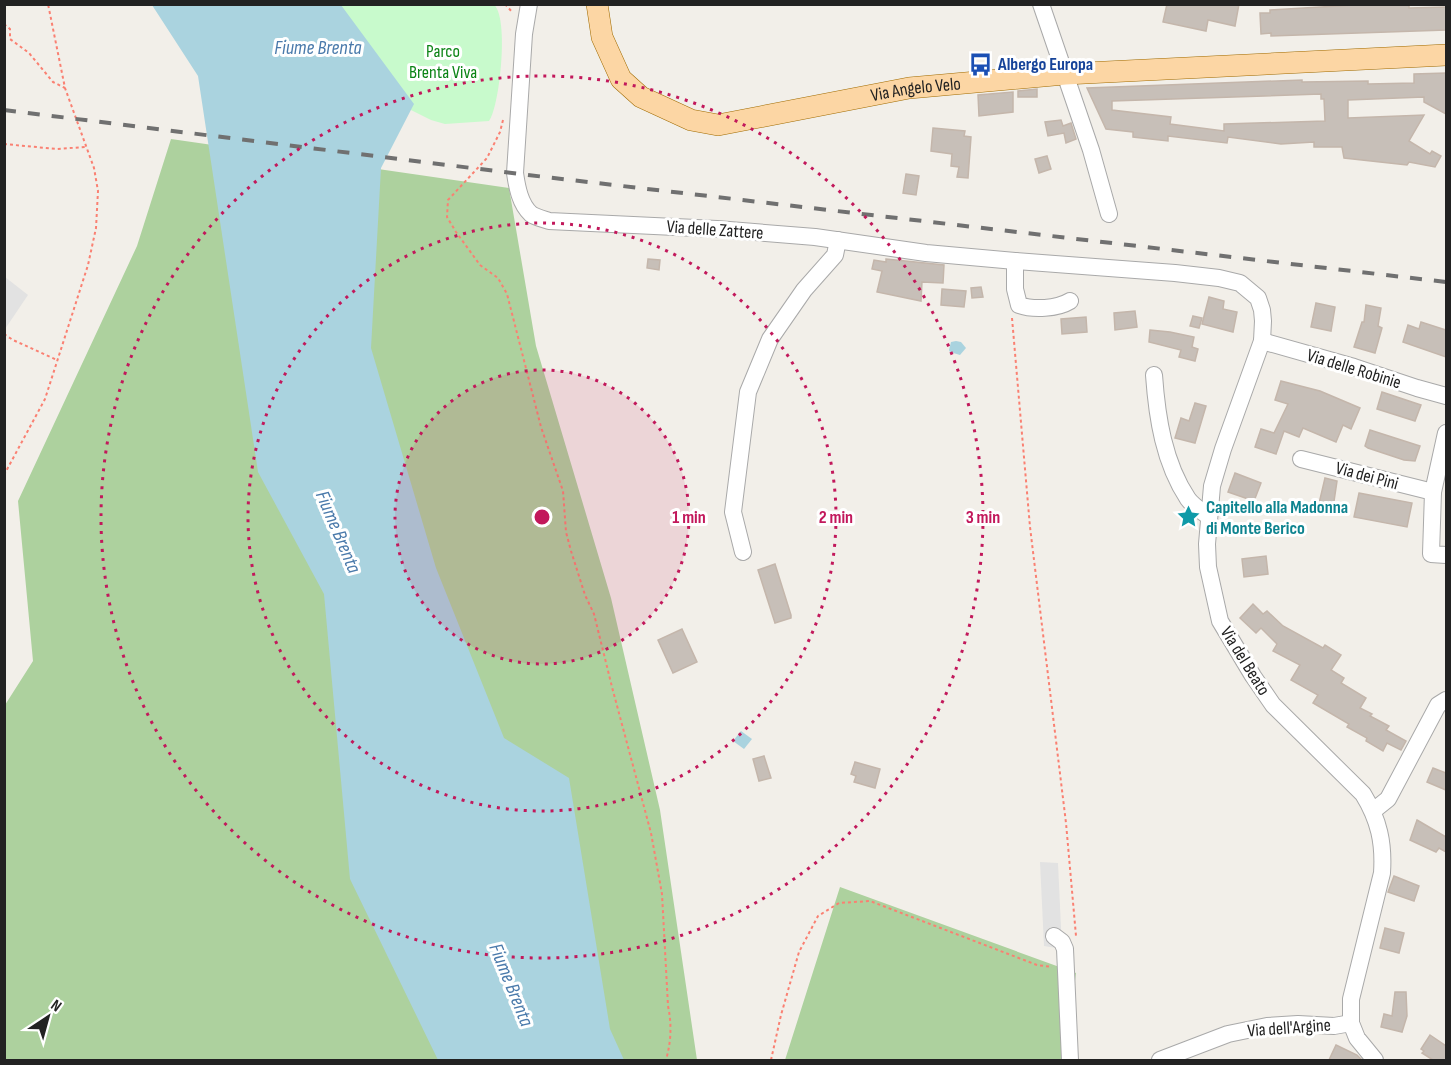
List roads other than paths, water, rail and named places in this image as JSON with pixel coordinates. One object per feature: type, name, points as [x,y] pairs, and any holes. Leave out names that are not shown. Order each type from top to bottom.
[{"type":"main road","name":"Via Angelo Velo","points":[[597,4],[602,37],[621,79],[641,97],[691,120],[718,125],[909,88],[1065,74],[1446,55]]},
{"type":"street","name":"Via delle Zattere","points":[[529,4],[524,34],[518,112],[516,186],[532,215],[549,221],[717,229],[837,240],[1016,261],[1113,267]]},
{"type":"street","points":[[1041,4],[1109,214]]},
{"type":"street","points":[[743,552],[733,512],[748,392],[770,339],[804,290],[836,255],[837,240]]},
{"type":"street","points":[[1016,261],[1015,289],[1019,305],[1028,308],[1065,304],[1070,301]]},
{"type":"street","name":"Via del Beato","points":[[1113,267],[1208,277],[1240,283],[1258,298],[1260,304],[1263,321],[1262,341],[1223,448],[1212,486],[1206,544],[1208,567],[1220,621],[1253,676],[1273,705],[1363,794],[1373,811],[1381,834],[1384,852],[1382,873],[1351,999],[1351,1023]]},
{"type":"street","name":"Via delle Robinie","points":[[1262,341],[1446,396]]},
{"type":"street","points":[[1154,375],[1157,411],[1167,454],[1189,501],[1209,517]]},
{"type":"street","points":[[1446,434],[1433,492],[1431,554],[1446,555]]},
{"type":"street","name":"Via dei Pini","points":[[1300,459],[1433,492]]},
{"type":"street","points":[[1373,811],[1388,798],[1438,705],[1446,700]]},
{"type":"street","points":[[1054,936],[1062,942],[1065,949],[1070,1060]]},
{"type":"street","points":[[1351,1023],[1357,1038],[1375,1060]]},
{"type":"street","name":"Via dell'Argine","points":[[1160,1060],[1227,1034],[1267,1026],[1298,1024],[1334,1026],[1351,1023]]},
{"type":"water","name":"Fiume Brenta","points":[[152,5],[341,5],[414,104],[381,168],[371,348],[436,568],[504,738],[569,778],[610,1029],[624,1060],[438,1060],[350,879],[324,594],[258,472],[198,76]]},
{"type":"water","points":[[951,342],[961,342],[966,348],[960,355],[949,350]]},
{"type":"water","points":[[741,731],[752,739],[744,749],[733,741]]},
{"type":"railway","points":[[4,110],[528,175],[1446,282]]},
{"type":"place","name":"Albergo Europa","points":[[980,64]]},
{"type":"place","name":"Capitello alla Madonna di Monte Berico","points":[[1188,517]]},
{"type":"park label","name":"Parco Brenta Viva","points":[[443,61]]}]
